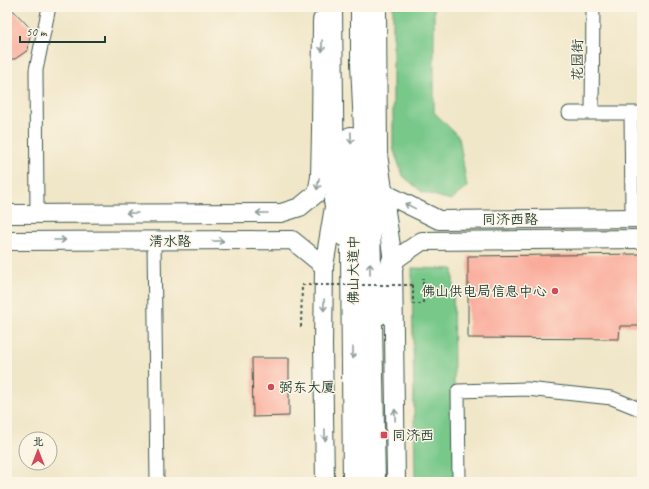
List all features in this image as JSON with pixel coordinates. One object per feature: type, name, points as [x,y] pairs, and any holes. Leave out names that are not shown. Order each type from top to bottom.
[{"type":"highway","points":[[348,7],[356,63]]},
{"type":"highway","points":[[356,63],[362,7]]},
{"type":"highway","name":"佛山大道中","points":[[354,482],[353,272],[356,63]]},
{"type":"highway","name":"佛山大道中","points":[[356,63],[369,217],[374,482]]},
{"type":"highway","points":[[335,201],[353,272]]},
{"type":"highway","points":[[372,336],[393,261]]},
{"type":"main road","points":[[7,214],[281,213],[300,207],[317,193],[320,177],[322,7]]},
{"type":"main road","points":[[333,7],[356,63],[378,95]]},
{"type":"main road","points":[[325,482],[323,345],[324,266],[335,201],[335,172],[356,63],[377,7]]},
{"type":"main road","points":[[386,7],[386,54],[378,95],[378,154],[393,261],[396,482]]},
{"type":"main road","points":[[321,132],[335,172]]},
{"type":"main road","name":"同济西路","points":[[384,193],[439,220],[639,211]]},
{"type":"main road","points":[[37,213],[37,240]]},
{"type":"main road","points":[[154,213],[154,241]]},
{"type":"main road","name":"同济西路","points":[[393,261],[422,241],[642,239]]},
{"type":"main road","name":"清水路","points":[[7,240],[292,240],[324,266]]},
{"type":"main road","points":[[569,248],[587,240],[606,248]]},
{"type":"main road","points":[[435,241],[451,249],[642,248]]},
{"type":"street","points":[[37,213],[36,70],[49,7]]},
{"type":"street","name":"花园街","points":[[592,113],[593,7]]},
{"type":"street","points":[[569,113],[637,113],[639,211]]},
{"type":"street","points":[[154,241],[157,482]]},
{"type":"street","points":[[459,482],[458,391],[527,389],[612,398],[642,410]]},
{"type":"path","points":[[301,327],[302,285],[413,284],[413,304],[423,304],[423,278]]},
{"type":"green space","points":[[393,7],[434,7],[434,112],[459,137],[467,187],[451,200],[422,192],[403,176],[393,148]]},
{"type":"green space","points":[[412,268],[453,269],[455,482],[415,482]]},
{"type":"building","points":[[7,7],[10,7],[31,29],[28,50],[15,59],[7,59]]},
{"type":"building","name":"佛山供电局信息中心","points":[[642,254],[642,326],[620,326],[619,339],[468,338],[468,256]]},
{"type":"building","name":"弼东大厦","points":[[252,358],[289,358],[289,416],[253,417]]},
{"type":"place","name":"佛山供电局信息中心","points":[[555,291]]},
{"type":"place","name":"弼东大厦","points":[[271,387]]},
{"type":"place","name":"同济西","points":[[384,435]]}]
